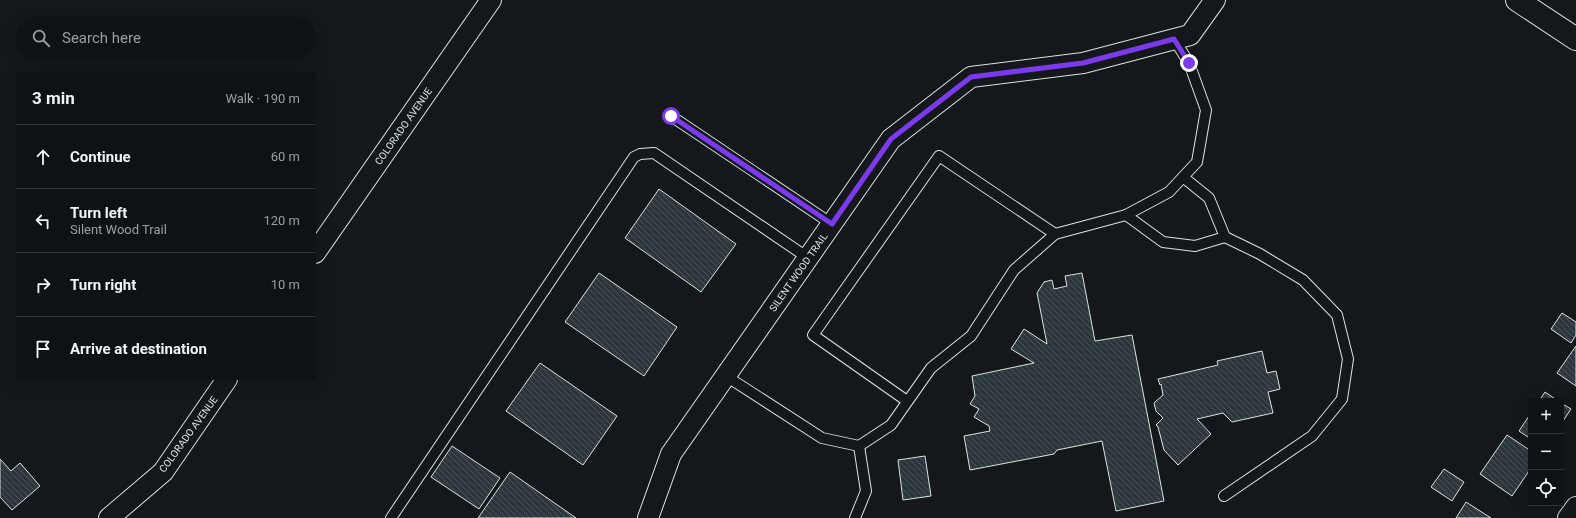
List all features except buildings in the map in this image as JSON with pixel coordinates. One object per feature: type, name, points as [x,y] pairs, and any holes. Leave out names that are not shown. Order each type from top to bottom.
[{"type":"main road","points":[[1517,0],[1576,40]]},
{"type":"street","name":"COLORADO AVENUE","points":[[316,252],[491,0]]},
{"type":"street","name":"SILENT WOOD TRAIL","points":[[648,518],[671,454],[891,139],[971,77],[1083,63],[1190,35],[1215,0]]},
{"type":"street","name":"COLORADO AVENUE","points":[[109,518],[163,472],[226,380]]},
{"type":"street","points":[[1568,518],[1576,507]]},
{"type":"lane","points":[[726,376],[822,438],[859,446],[891,425],[931,368],[971,336],[1014,270],[1055,234],[1126,215],[1169,192],[1197,162],[1206,110],[1189,63],[1174,39]]},
{"type":"lane","points":[[671,116],[832,224]]},
{"type":"lane","points":[[391,518],[634,157],[640,154],[654,153],[808,258]]},
{"type":"lane","points":[[907,402],[813,335],[939,156],[1055,234]]},
{"type":"lane","points":[[1183,177],[1210,198],[1225,237]]},
{"type":"lane","points":[[1126,215],[1163,242],[1195,246],[1225,237],[1260,254],[1303,280],[1337,315],[1348,359],[1342,399],[1312,436],[1224,496]]},
{"type":"lane","points":[[855,518],[866,491],[859,446]]},
{"type":"route","points":[[671,116],[832,224],[891,139],[971,77],[1083,63],[1174,39],[1189,63]]}]
